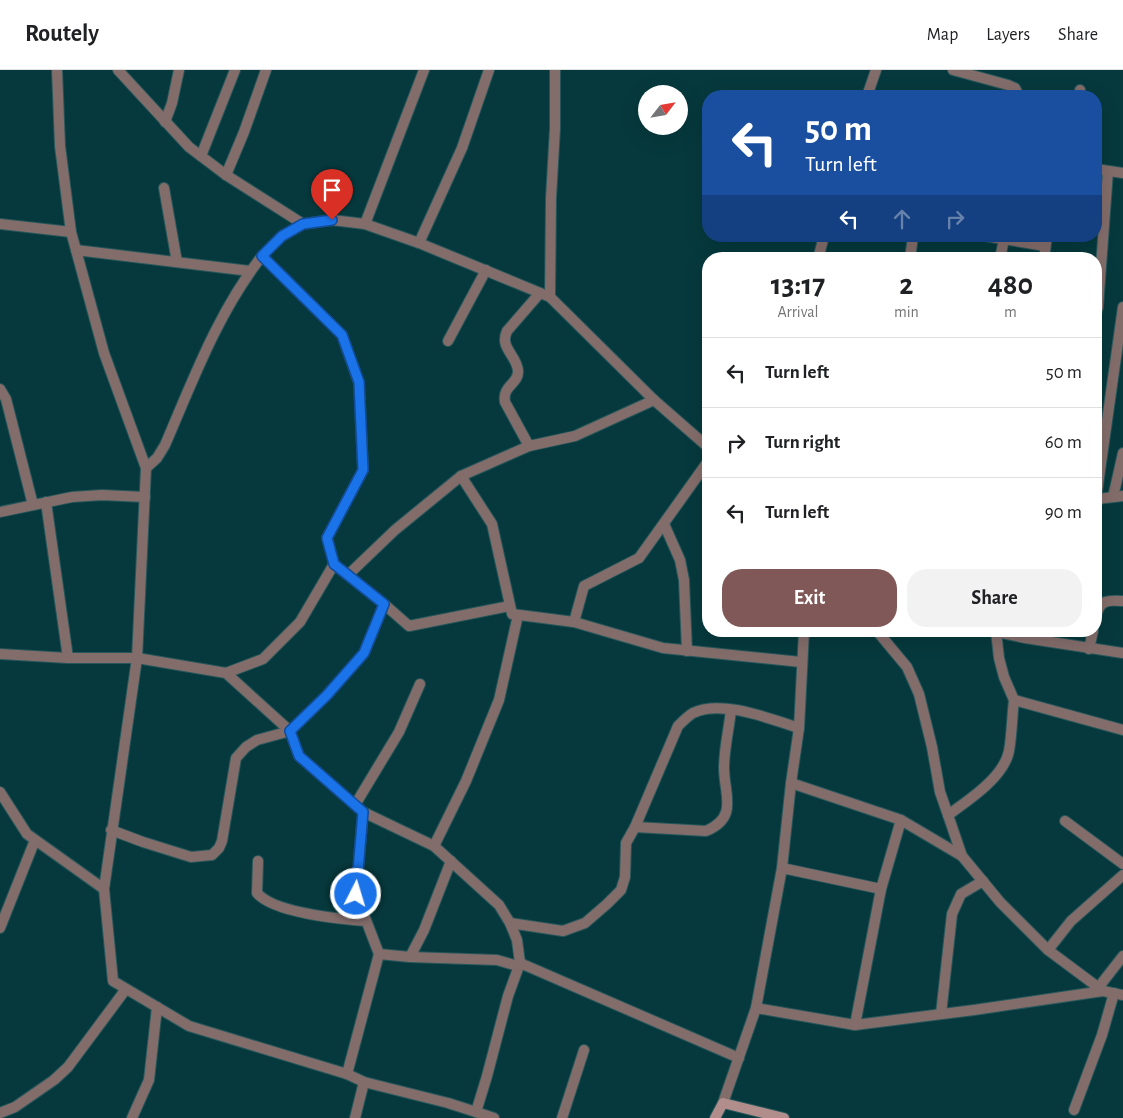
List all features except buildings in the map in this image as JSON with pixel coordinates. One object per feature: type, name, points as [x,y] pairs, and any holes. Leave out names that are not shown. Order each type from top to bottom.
[{"type":"street","points":[[57,70],[60,146],[71,232],[104,354],[146,468],[137,658],[104,889],[113,981],[189,1026],[347,1074],[364,1082],[448,1103],[494,1118]]},
{"type":"street","points":[[118,70],[189,147],[226,175],[303,224]]},
{"type":"street","points":[[165,122],[172,103],[179,70]]},
{"type":"street","points":[[201,156],[235,70]]},
{"type":"street","points":[[226,175],[244,132],[266,70]]},
{"type":"street","points":[[365,224],[424,70]]},
{"type":"street","points":[[419,243],[462,148],[489,70]]},
{"type":"street","points":[[550,297],[551,198],[555,128],[554,70]]},
{"type":"street","points":[[869,90],[876,70]]},
{"type":"street","points":[[953,70],[1008,84],[1016,90]]},
{"type":"street","points":[[1102,170],[1123,173]]},
{"type":"street","points":[[1102,253],[1108,171]]},
{"type":"street","points":[[164,188],[177,262]]},
{"type":"street","points":[[146,468],[165,445],[215,330],[250,271],[282,236],[303,224],[332,220],[365,224],[419,243],[550,297],[654,400],[702,442]]},
{"type":"street","points":[[0,224],[71,232]]},
{"type":"street","points":[[76,250],[250,271]]},
{"type":"street","points":[[262,256],[342,335],[359,382],[363,470],[327,538],[334,564],[409,626],[510,606]]},
{"type":"street","points":[[448,341],[486,270]]},
{"type":"street","points":[[529,446],[505,402],[504,394],[517,378],[518,372],[516,363],[505,344],[504,338],[507,331],[540,293]]},
{"type":"street","points":[[1102,456],[1123,307]]},
{"type":"street","points":[[0,389],[6,399],[32,505]]},
{"type":"street","points":[[348,575],[395,530],[461,476],[529,446],[575,436],[654,400]]},
{"type":"street","points":[[1102,498],[1118,497],[1123,453]]},
{"type":"street","points":[[574,622],[584,586],[639,558],[702,470]]},
{"type":"street","points":[[461,476],[492,524],[512,614],[574,622],[662,648],[801,662]]},
{"type":"street","points":[[0,512],[72,498],[102,495],[145,497]]},
{"type":"street","points":[[46,502],[68,658]]},
{"type":"street","points":[[664,524],[680,560],[684,580],[687,651]]},
{"type":"street","points":[[0,654],[68,658],[137,658],[226,673],[263,659],[300,622],[334,564]]},
{"type":"street","points":[[1102,604],[1110,600],[1123,601]]},
{"type":"street","points":[[111,830],[192,857],[212,855],[219,848],[222,841],[232,770],[236,758],[246,747],[257,740],[290,731],[327,695],[364,653],[384,604]]},
{"type":"street","points":[[434,846],[466,781],[499,700],[518,615]]},
{"type":"street","points":[[715,1118],[723,1103],[756,1008],[782,868],[799,728],[803,637]]},
{"type":"street","points":[[882,637],[907,667],[919,694],[932,747],[940,792],[962,856]]},
{"type":"street","points":[[948,815],[980,792],[1001,768],[1009,752],[1014,700],[1004,677],[997,637]]},
{"type":"street","points":[[1021,637],[1123,653]]},
{"type":"street","points":[[1088,649],[1091,637]]},
{"type":"street","points":[[226,673],[290,731],[299,756],[359,808],[434,846],[498,905],[510,923],[517,940],[519,964],[508,996],[476,1112]]},
{"type":"street","points":[[347,1074],[380,954],[356,894],[359,808],[399,732],[420,684]]},
{"type":"street","points":[[1014,700],[1123,730]]},
{"type":"street","points":[[510,923],[563,931],[585,923],[620,890],[625,877],[626,843],[635,827],[678,726],[692,714],[705,709],[717,708],[757,715],[799,728]]},
{"type":"street","points":[[635,827],[706,831],[716,827],[723,820],[728,794],[724,769],[732,710]]},
{"type":"street","points":[[791,783],[901,820],[962,856],[1000,902],[1048,950],[1101,990]]},
{"type":"street","points":[[1,796],[27,834],[104,889]]},
{"type":"street","points":[[855,1025],[881,889],[901,820]]},
{"type":"street","points":[[1065,821],[1123,864]]},
{"type":"street","points":[[0,928],[35,840]]},
{"type":"street","points":[[258,861],[257,893],[263,900],[329,918],[366,920]]},
{"type":"street","points":[[410,957],[424,930],[451,861]]},
{"type":"street","points":[[782,868],[881,889]]},
{"type":"street","points":[[1048,950],[1071,921],[1123,876]]},
{"type":"street","points":[[941,1014],[952,914],[961,894],[983,881]]},
{"type":"street","points":[[380,954],[497,960],[519,964],[739,1058]]},
{"type":"street","points":[[1101,990],[1123,956]]},
{"type":"street","points":[[0,1113],[16,1107],[54,1080],[68,1067],[126,988]]},
{"type":"street","points":[[756,1008],[855,1025],[1101,990],[1119,994],[1074,1110]]},
{"type":"street","points":[[132,1118],[148,1080],[157,1007]]},
{"type":"street","points":[[562,1118],[584,1050]]},
{"type":"street","points":[[355,1118],[364,1082]]},
{"type":"street","points":[[723,1103],[784,1118]]},
{"type":"route","points":[[332,220],[303,224],[282,236],[262,256],[342,335],[359,382],[363,470],[327,538],[334,564],[384,604],[364,653],[327,695],[290,731],[299,756],[363,812],[356,894]]}]
